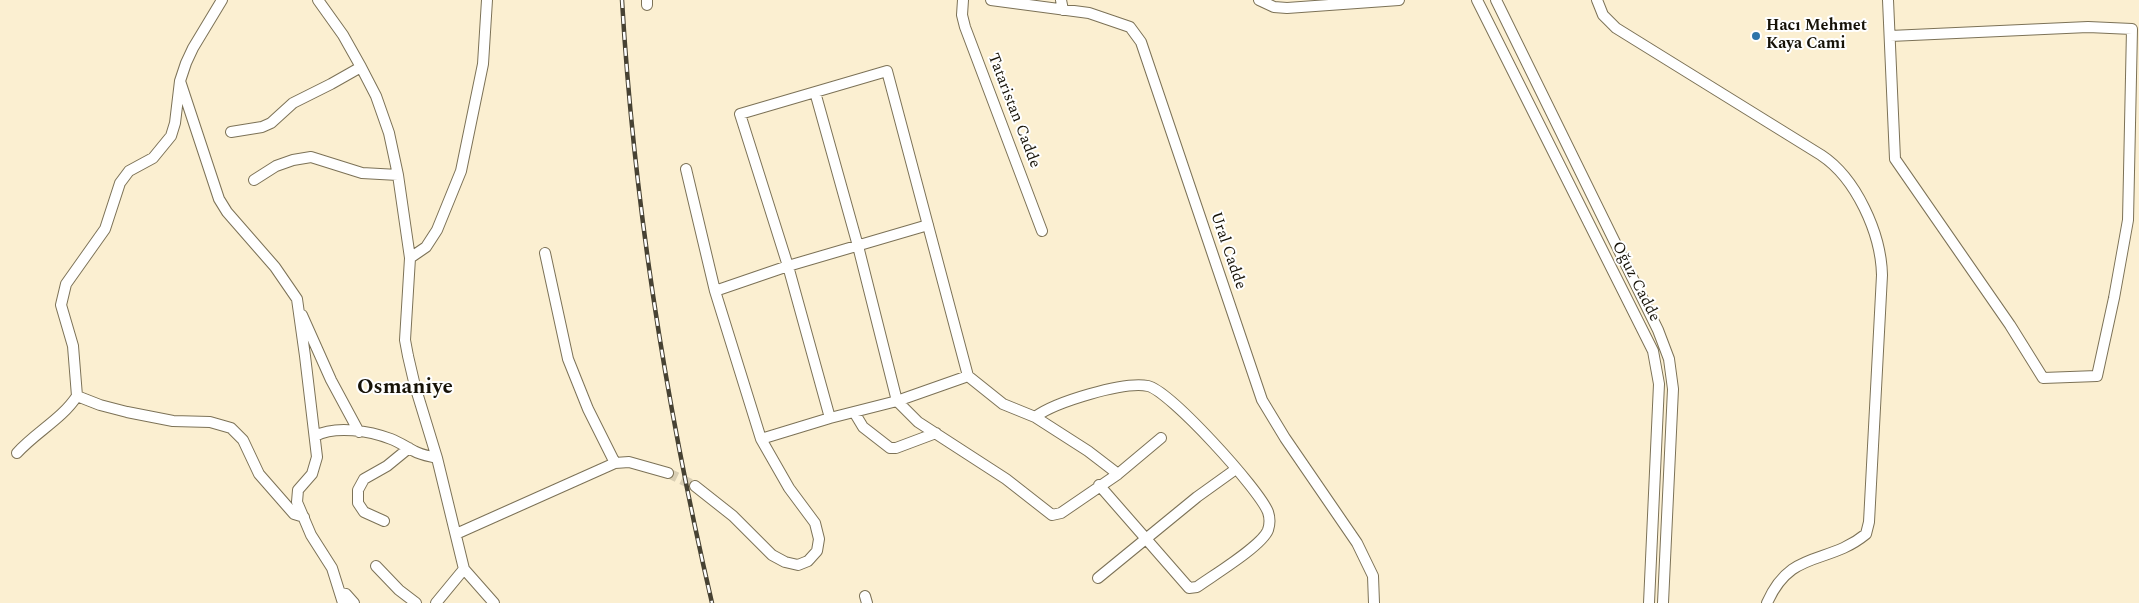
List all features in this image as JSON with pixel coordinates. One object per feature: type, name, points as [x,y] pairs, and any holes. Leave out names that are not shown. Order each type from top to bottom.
[{"type":"street","points":[[17,453],[28,440],[63,413],[77,396],[72,346],[61,306],[66,284],[106,229],[120,183],[129,171],[153,158],[171,136],[175,123],[180,81],[193,48],[222,0]]},
{"type":"street","points":[[318,0],[343,35],[361,67],[376,96],[389,132],[398,175],[410,258],[405,340],[415,386],[437,458],[464,569],[494,603]]},
{"type":"street","points":[[410,258],[426,247],[436,230],[461,170],[483,64],[487,0]]},
{"type":"street","name":"Tataristan Cadde","points":[[963,0],[962,15],[965,27],[1042,231]]},
{"type":"street","name":"Ural Cadde","points":[[991,0],[1062,5],[1130,27],[1141,42],[1262,400],[1285,438],[1357,543],[1373,576],[1374,603]]},
{"type":"street","points":[[1259,0],[1269,6],[1280,8],[1399,0]]},
{"type":"street","name":"Oğuz Cadde","points":[[1478,0],[1653,351],[1660,384],[1649,603]]},
{"type":"street","name":"Oğuz Cadde","points":[[1496,0],[1658,330],[1669,359],[1673,389],[1663,603]]},
{"type":"street","points":[[1597,0],[1603,15],[1616,28],[1821,155],[1838,168],[1858,195],[1879,246],[1882,275],[1869,522],[1866,534],[1854,544],[1792,568],[1781,578],[1767,603]]},
{"type":"street","points":[[1888,0],[1895,158],[2010,325],[2043,378],[2097,376],[2128,220],[2132,28],[2078,27],[1890,36]]},
{"type":"street","points":[[231,132],[262,127],[271,123],[293,103],[361,67]]},
{"type":"street","points":[[830,418],[788,266],[740,114],[887,71],[968,376],[1003,404],[1035,417],[1088,451],[1118,474]]},
{"type":"street","points":[[180,81],[220,199],[227,212],[286,282],[297,299],[315,436],[315,466],[312,474],[298,490],[296,495],[297,502],[311,535],[332,568],[342,598],[346,594],[354,603]]},
{"type":"street","points":[[815,92],[858,246],[897,401],[918,422],[1006,479],[1052,515],[1061,513],[1099,485],[1118,474],[1161,438]]},
{"type":"street","points":[[254,180],[276,166],[293,160],[311,157],[362,172],[398,175]]},
{"type":"street","points":[[686,169],[715,291],[761,439],[789,488],[815,523],[819,539],[817,551],[808,561],[798,565],[785,562],[772,555],[733,516],[695,486]]},
{"type":"street","points":[[715,291],[788,266],[928,225]]},
{"type":"street","points":[[545,253],[568,359],[588,409],[615,463]]},
{"type":"street","points":[[299,313],[305,317],[331,380],[359,432]]},
{"type":"street","points":[[761,439],[830,418],[897,401],[968,376]]},
{"type":"street","points":[[1035,417],[1053,406],[1104,391],[1128,386],[1149,386],[1159,390],[1218,446],[1263,502],[1269,518],[1266,534],[1253,547],[1192,588],[1186,586],[1147,538],[1099,485]]},
{"type":"street","points":[[77,396],[100,405],[127,412],[173,421],[210,422],[231,428],[242,440],[259,474],[294,514],[304,517]]},
{"type":"street","points":[[854,412],[863,427],[890,448],[896,448],[936,433]]},
{"type":"street","points":[[315,436],[333,430],[359,432],[390,438],[420,454],[437,458]]},
{"type":"street","points":[[384,521],[364,512],[358,503],[358,490],[364,479],[386,466],[409,448]]},
{"type":"street","points":[[456,534],[615,463],[629,462],[668,473]]},
{"type":"street","points":[[1098,578],[1197,497],[1236,469]]},
{"type":"street","points":[[376,566],[399,590],[416,603]]},
{"type":"street","points":[[436,603],[464,569]]},
{"type":"tunnel","points":[[668,473],[695,486]]},
{"type":"railway","points":[[622,0],[635,152],[654,303],[680,454],[712,603]]},
{"type":"place","name":"Hacı Mehmet Kaya Cami","points":[[1756,36]]},
{"type":"district","name":"Osmaniye","points":[[405,389]]}]
